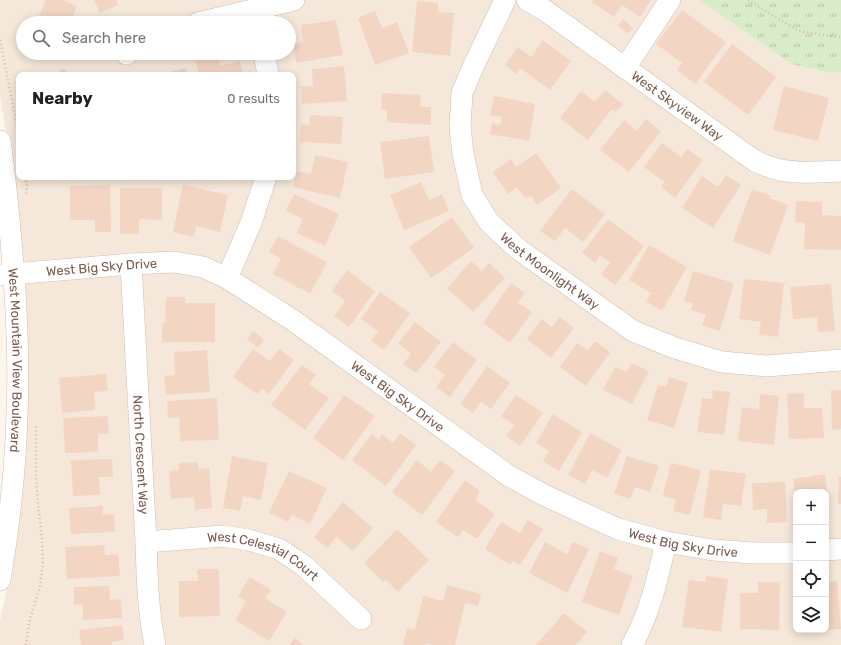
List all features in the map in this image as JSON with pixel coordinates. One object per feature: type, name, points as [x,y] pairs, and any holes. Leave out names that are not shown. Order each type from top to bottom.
[{"type":"street","points":[[257,16],[294,0]]},
{"type":"street","name":"West Moonlight Way","points":[[505,0],[462,92],[460,126],[463,154],[472,195],[489,222],[518,249],[633,331],[675,348],[722,362],[767,366],[841,360]]},
{"type":"street","name":"West Skyview Way","points":[[527,0],[543,9],[755,161],[776,169],[814,172],[841,170]]},
{"type":"street","points":[[625,68],[670,0]]},
{"type":"street","points":[[265,60],[267,72]]},
{"type":"street","name":"West Mountain View Boulevard","points":[[0,141],[5,180],[7,274],[16,311],[17,393],[12,487],[8,531],[0,580]]},
{"type":"street","points":[[227,278],[251,223],[265,180]]},
{"type":"street","name":"West Big Sky Drive","points":[[7,274],[174,262],[203,267],[227,278],[294,321],[509,476],[546,496],[618,529],[666,542],[713,550],[753,553],[793,553]]},
{"type":"street","name":"North Crescent Way","points":[[131,264],[147,579],[151,627],[155,645]]},
{"type":"street","name":"West Celestial Court","points":[[146,542],[223,536],[249,540],[279,549],[303,565],[361,619]]},
{"type":"street","points":[[632,645],[642,627],[655,590],[666,542]]},
{"type":"street","points":[[829,550],[841,549]]},
{"type":"path","points":[[748,0],[800,31],[830,36],[841,36]]},
{"type":"path","points":[[0,40],[16,121]]},
{"type":"shaded area","points":[[0,0],[699,0],[791,64],[830,73],[841,72],[841,645],[0,645],[0,622],[10,571],[19,214],[0,95]]},
{"type":"green space","points":[[699,0],[841,0],[841,72],[830,73],[791,64]]},
{"type":"building","points":[[46,0],[63,0],[77,6],[73,16],[39,16]]},
{"type":"building","points":[[94,0],[116,0],[118,5],[100,13]]},
{"type":"building","points":[[593,0],[651,0],[640,17],[622,5],[614,17],[592,2]]},
{"type":"building","points":[[417,1],[438,3],[438,12],[454,13],[450,56],[412,52]]},
{"type":"building","points":[[682,10],[726,42],[695,84],[677,70],[682,63],[656,44]]},
{"type":"building","points":[[375,11],[382,28],[397,22],[409,53],[375,65],[358,18]]},
{"type":"building","points":[[623,19],[633,28],[628,34],[618,26]]},
{"type":"building","points":[[336,20],[343,55],[296,63],[296,43],[303,42],[301,25]]},
{"type":"building","points":[[543,40],[571,61],[550,90],[520,68],[516,74],[505,65],[518,47],[531,57]]},
{"type":"building","points":[[732,44],[776,77],[748,115],[704,82]]},
{"type":"building","points":[[195,60],[219,60],[220,66],[240,61],[242,72],[198,72]]},
{"type":"building","points":[[344,66],[347,101],[302,104],[301,86],[313,86],[312,69]]},
{"type":"building","points":[[64,68],[67,72],[58,72]]},
{"type":"building","points":[[186,68],[187,72],[171,72]]},
{"type":"building","points":[[784,86],[829,98],[818,141],[773,130]]},
{"type":"building","points":[[605,90],[623,104],[616,112],[612,109],[588,140],[560,118],[581,91],[595,102]]},
{"type":"building","points":[[382,93],[421,95],[420,107],[431,107],[431,125],[387,122],[387,110],[381,110]]},
{"type":"building","points":[[494,96],[535,104],[529,141],[490,134],[492,123],[500,125],[502,117],[490,115]]},
{"type":"building","points":[[310,115],[343,117],[341,144],[300,142],[301,124],[309,125]]},
{"type":"building","points":[[646,119],[661,131],[629,172],[600,150],[624,120],[637,131]]},
{"type":"building","points":[[429,136],[434,172],[385,179],[380,142]]},
{"type":"building","points":[[662,143],[681,157],[687,149],[703,160],[675,198],[661,187],[664,182],[644,167]]},
{"type":"building","points":[[536,153],[561,188],[537,205],[531,196],[526,199],[517,187],[508,194],[493,172],[511,159],[516,167]]},
{"type":"building","points":[[315,155],[348,162],[340,198],[293,187],[296,180],[297,171],[311,174]]},
{"type":"building","points":[[726,175],[741,185],[713,228],[682,208],[702,176],[718,187]]},
{"type":"building","points":[[421,182],[429,200],[442,194],[449,211],[404,230],[390,195]]},
{"type":"building","points":[[110,185],[111,232],[95,232],[95,220],[70,220],[70,186]]},
{"type":"building","points":[[183,185],[228,195],[220,232],[196,226],[194,237],[173,232]]},
{"type":"building","points":[[120,188],[162,188],[162,220],[139,219],[139,234],[120,234]]},
{"type":"building","points":[[572,189],[605,214],[583,242],[565,228],[555,241],[540,231]]},
{"type":"building","points":[[752,189],[771,196],[770,198],[788,205],[770,255],[733,241]]},
{"type":"building","points":[[294,194],[339,214],[325,246],[297,233],[303,219],[286,211]]},
{"type":"building","points":[[796,201],[822,202],[822,215],[841,216],[841,250],[804,249],[805,223],[795,222]]},
{"type":"building","points":[[452,217],[474,248],[431,278],[409,247]]},
{"type":"building","points":[[608,219],[644,246],[615,285],[601,274],[610,263],[600,255],[595,263],[582,253]]},
{"type":"building","points":[[278,236],[327,262],[310,294],[273,274],[281,259],[269,252]]},
{"type":"building","points":[[649,245],[687,267],[662,311],[646,302],[651,293],[629,280]]},
{"type":"building","points":[[471,261],[482,271],[489,263],[505,278],[473,312],[447,288]]},
{"type":"building","points":[[347,270],[375,291],[349,327],[334,316],[345,301],[332,291]]},
{"type":"building","points":[[693,271],[734,283],[720,331],[702,326],[706,315],[691,310],[693,304],[684,301]]},
{"type":"building","points":[[744,279],[784,283],[778,337],[759,335],[761,322],[739,319]]},
{"type":"building","points":[[511,283],[525,293],[518,303],[532,312],[510,343],[483,323]]},
{"type":"building","points":[[831,284],[835,331],[818,332],[817,317],[793,319],[790,287]]},
{"type":"building","points":[[380,292],[410,313],[384,350],[371,341],[378,331],[361,319]]},
{"type":"building","points":[[166,297],[185,297],[185,303],[215,303],[215,342],[162,342],[162,323],[165,323]]},
{"type":"building","points":[[560,317],[574,328],[551,358],[527,339],[542,319],[552,327]]},
{"type":"building","points":[[415,322],[441,342],[416,373],[403,364],[411,354],[398,343]]},
{"type":"building","points":[[254,331],[264,340],[258,348],[247,339]]},
{"type":"building","points":[[595,341],[610,352],[586,386],[560,367],[577,343],[588,350]]},
{"type":"building","points":[[453,342],[477,360],[450,397],[436,387],[445,375],[434,367]]},
{"type":"building","points":[[253,349],[270,361],[279,349],[294,360],[269,394],[262,388],[258,395],[233,377]]},
{"type":"building","points":[[207,350],[210,392],[166,395],[164,376],[175,375],[174,352]]},
{"type":"building","points":[[632,363],[649,371],[632,404],[603,390],[615,367],[627,372]]},
{"type":"building","points":[[302,365],[316,375],[309,384],[329,398],[305,430],[271,405]]},
{"type":"building","points":[[487,366],[510,383],[491,409],[481,402],[473,413],[460,404]]},
{"type":"building","points":[[106,374],[108,391],[94,392],[95,410],[62,413],[59,378]]},
{"type":"building","points":[[669,377],[688,383],[674,428],[647,420],[658,385],[666,387]]},
{"type":"building","points":[[713,390],[730,392],[724,435],[697,432],[702,398],[712,399]]},
{"type":"building","points":[[831,390],[841,390],[841,429],[832,430]]},
{"type":"building","points":[[804,393],[804,408],[822,408],[824,438],[789,439],[787,394]]},
{"type":"building","points":[[760,394],[779,396],[774,445],[738,441],[742,407],[759,409]]},
{"type":"building","points":[[344,395],[375,416],[343,460],[313,438]]},
{"type":"building","points":[[516,395],[543,413],[520,446],[506,436],[514,425],[501,416]]},
{"type":"building","points":[[217,398],[219,440],[180,441],[179,417],[168,418],[167,401]]},
{"type":"building","points":[[553,414],[582,432],[559,471],[543,461],[549,451],[536,443]]},
{"type":"building","points":[[108,416],[109,434],[98,434],[98,452],[65,453],[63,418]]},
{"type":"building","points":[[400,433],[416,445],[386,486],[352,460],[372,434],[379,440],[382,434],[393,443]]},
{"type":"building","points":[[590,433],[622,450],[607,478],[592,470],[585,484],[568,475]]},
{"type":"building","points":[[232,456],[268,463],[261,500],[243,496],[240,511],[223,508]]},
{"type":"building","points":[[627,456],[659,466],[650,492],[635,487],[630,499],[614,494]]},
{"type":"building","points":[[112,459],[113,477],[99,477],[100,495],[73,496],[71,460]]},
{"type":"building","points":[[417,460],[431,472],[440,460],[455,471],[422,515],[392,492]]},
{"type":"building","points":[[198,462],[198,469],[209,468],[212,508],[195,510],[194,497],[171,499],[169,471],[179,470],[179,463]]},
{"type":"building","points":[[671,463],[701,470],[690,515],[673,511],[676,500],[663,496]]},
{"type":"building","points":[[710,469],[746,474],[741,506],[723,504],[721,520],[703,517]]},
{"type":"building","points":[[289,471],[327,488],[310,524],[292,515],[288,522],[269,513]]},
{"type":"building","points":[[825,474],[827,489],[795,489],[793,479]]},
{"type":"building","points":[[839,477],[841,477],[841,504],[838,504]]},
{"type":"building","points":[[465,480],[480,491],[475,500],[495,514],[477,539],[463,530],[458,537],[436,522]]},
{"type":"building","points":[[785,482],[787,522],[767,523],[767,509],[753,510],[752,483]]},
{"type":"building","points":[[343,502],[373,528],[353,551],[336,537],[327,548],[314,537]]},
{"type":"building","points":[[103,506],[103,515],[114,514],[115,532],[71,534],[69,508]]},
{"type":"building","points":[[528,520],[543,529],[520,565],[513,561],[510,565],[485,549],[501,522],[520,533]]},
{"type":"building","points":[[397,529],[429,560],[398,592],[386,580],[383,582],[364,563]]},
{"type":"building","points":[[545,542],[567,554],[573,542],[589,549],[567,593],[529,573]]},
{"type":"building","points":[[104,545],[105,555],[118,554],[120,576],[67,579],[65,547]]},
{"type":"building","points":[[600,551],[618,558],[614,569],[633,576],[619,615],[582,602]]},
{"type":"building","points":[[197,569],[219,569],[220,616],[179,617],[179,581],[198,581]]},
{"type":"building","points":[[706,576],[728,579],[721,632],[682,627],[689,580],[706,582]]},
{"type":"building","points":[[250,577],[271,590],[265,598],[287,612],[269,641],[235,620],[246,601],[238,596]]},
{"type":"building","points":[[837,581],[841,629],[829,630],[829,582]]},
{"type":"building","points":[[758,582],[780,582],[779,630],[740,629],[740,593],[758,593]]},
{"type":"building","points":[[447,585],[481,594],[478,606],[465,603],[455,645],[433,645],[425,643],[425,645],[403,645],[407,628],[415,630],[423,596],[443,601]]},
{"type":"building","points":[[109,586],[110,600],[121,599],[122,618],[83,620],[83,604],[74,605],[74,587]]},
{"type":"building","points":[[564,613],[587,632],[576,645],[536,645]]},
{"type":"building","points":[[122,625],[124,640],[111,642],[112,645],[81,645],[79,630]]},
{"type":"building","points":[[295,638],[303,645],[289,645]]}]
